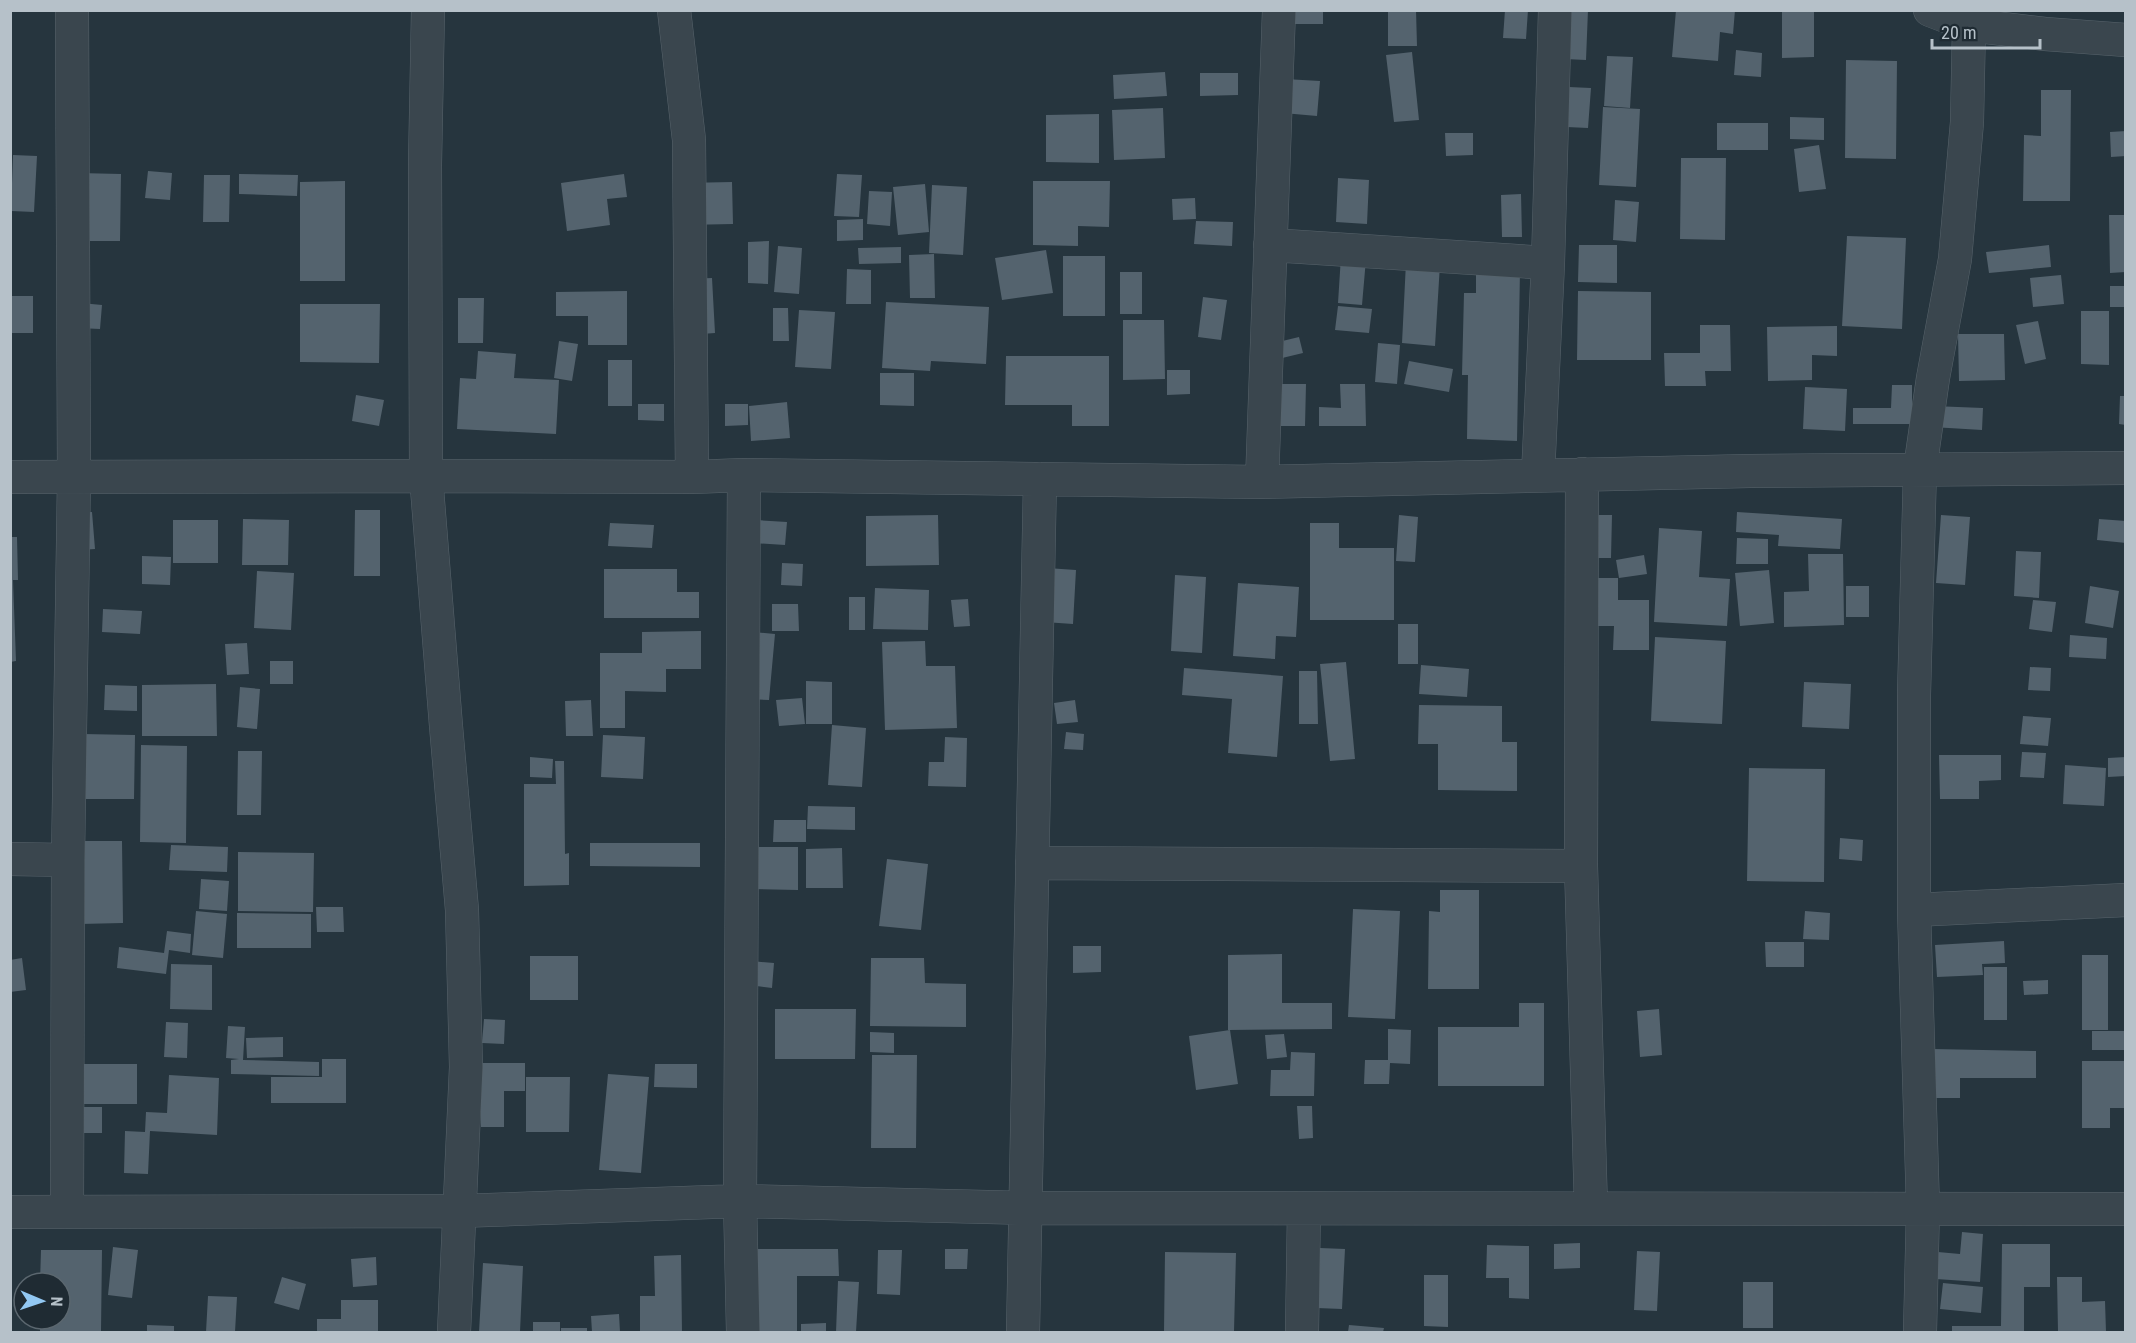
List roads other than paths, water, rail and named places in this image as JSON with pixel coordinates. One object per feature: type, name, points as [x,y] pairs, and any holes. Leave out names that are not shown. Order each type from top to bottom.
[{"type":"street","points":[[67,1212],[68,860],[74,477],[72,10]]},
{"type":"street","points":[[428,10],[425,164],[426,476],[462,910],[466,1067],[454,1332]]},
{"type":"street","points":[[674,10],[689,140],[692,477]]},
{"type":"street","points":[[1262,482],[1279,10]]},
{"type":"street","points":[[1538,475],[1548,262],[1555,10]]},
{"type":"street","points":[[1930,10],[1969,25],[2044,22],[2126,40]]},
{"type":"street","points":[[1920,1332],[1923,1208],[1914,910],[1914,695],[1920,469],[1933,378],[1955,259],[1967,122],[1969,25]]},
{"type":"street","points":[[1270,245],[1548,262]]},
{"type":"street","points":[[10,477],[692,477],[744,475],[1262,482],[1582,474],[2126,468]]},
{"type":"street","points":[[1582,474],[1581,866],[1591,1208]]},
{"type":"street","points":[[743,1332],[740,1201],[744,475]]},
{"type":"street","points":[[1023,1332],[1040,479]]},
{"type":"street","points":[[10,859],[68,860]]},
{"type":"street","points":[[1032,863],[1581,866]]},
{"type":"street","points":[[1914,910],[2126,900]]},
{"type":"street","points":[[10,1212],[459,1211],[740,1201],[1026,1208],[2126,1209]]},
{"type":"street","points":[[1302,1332],[1304,1209]]}]
